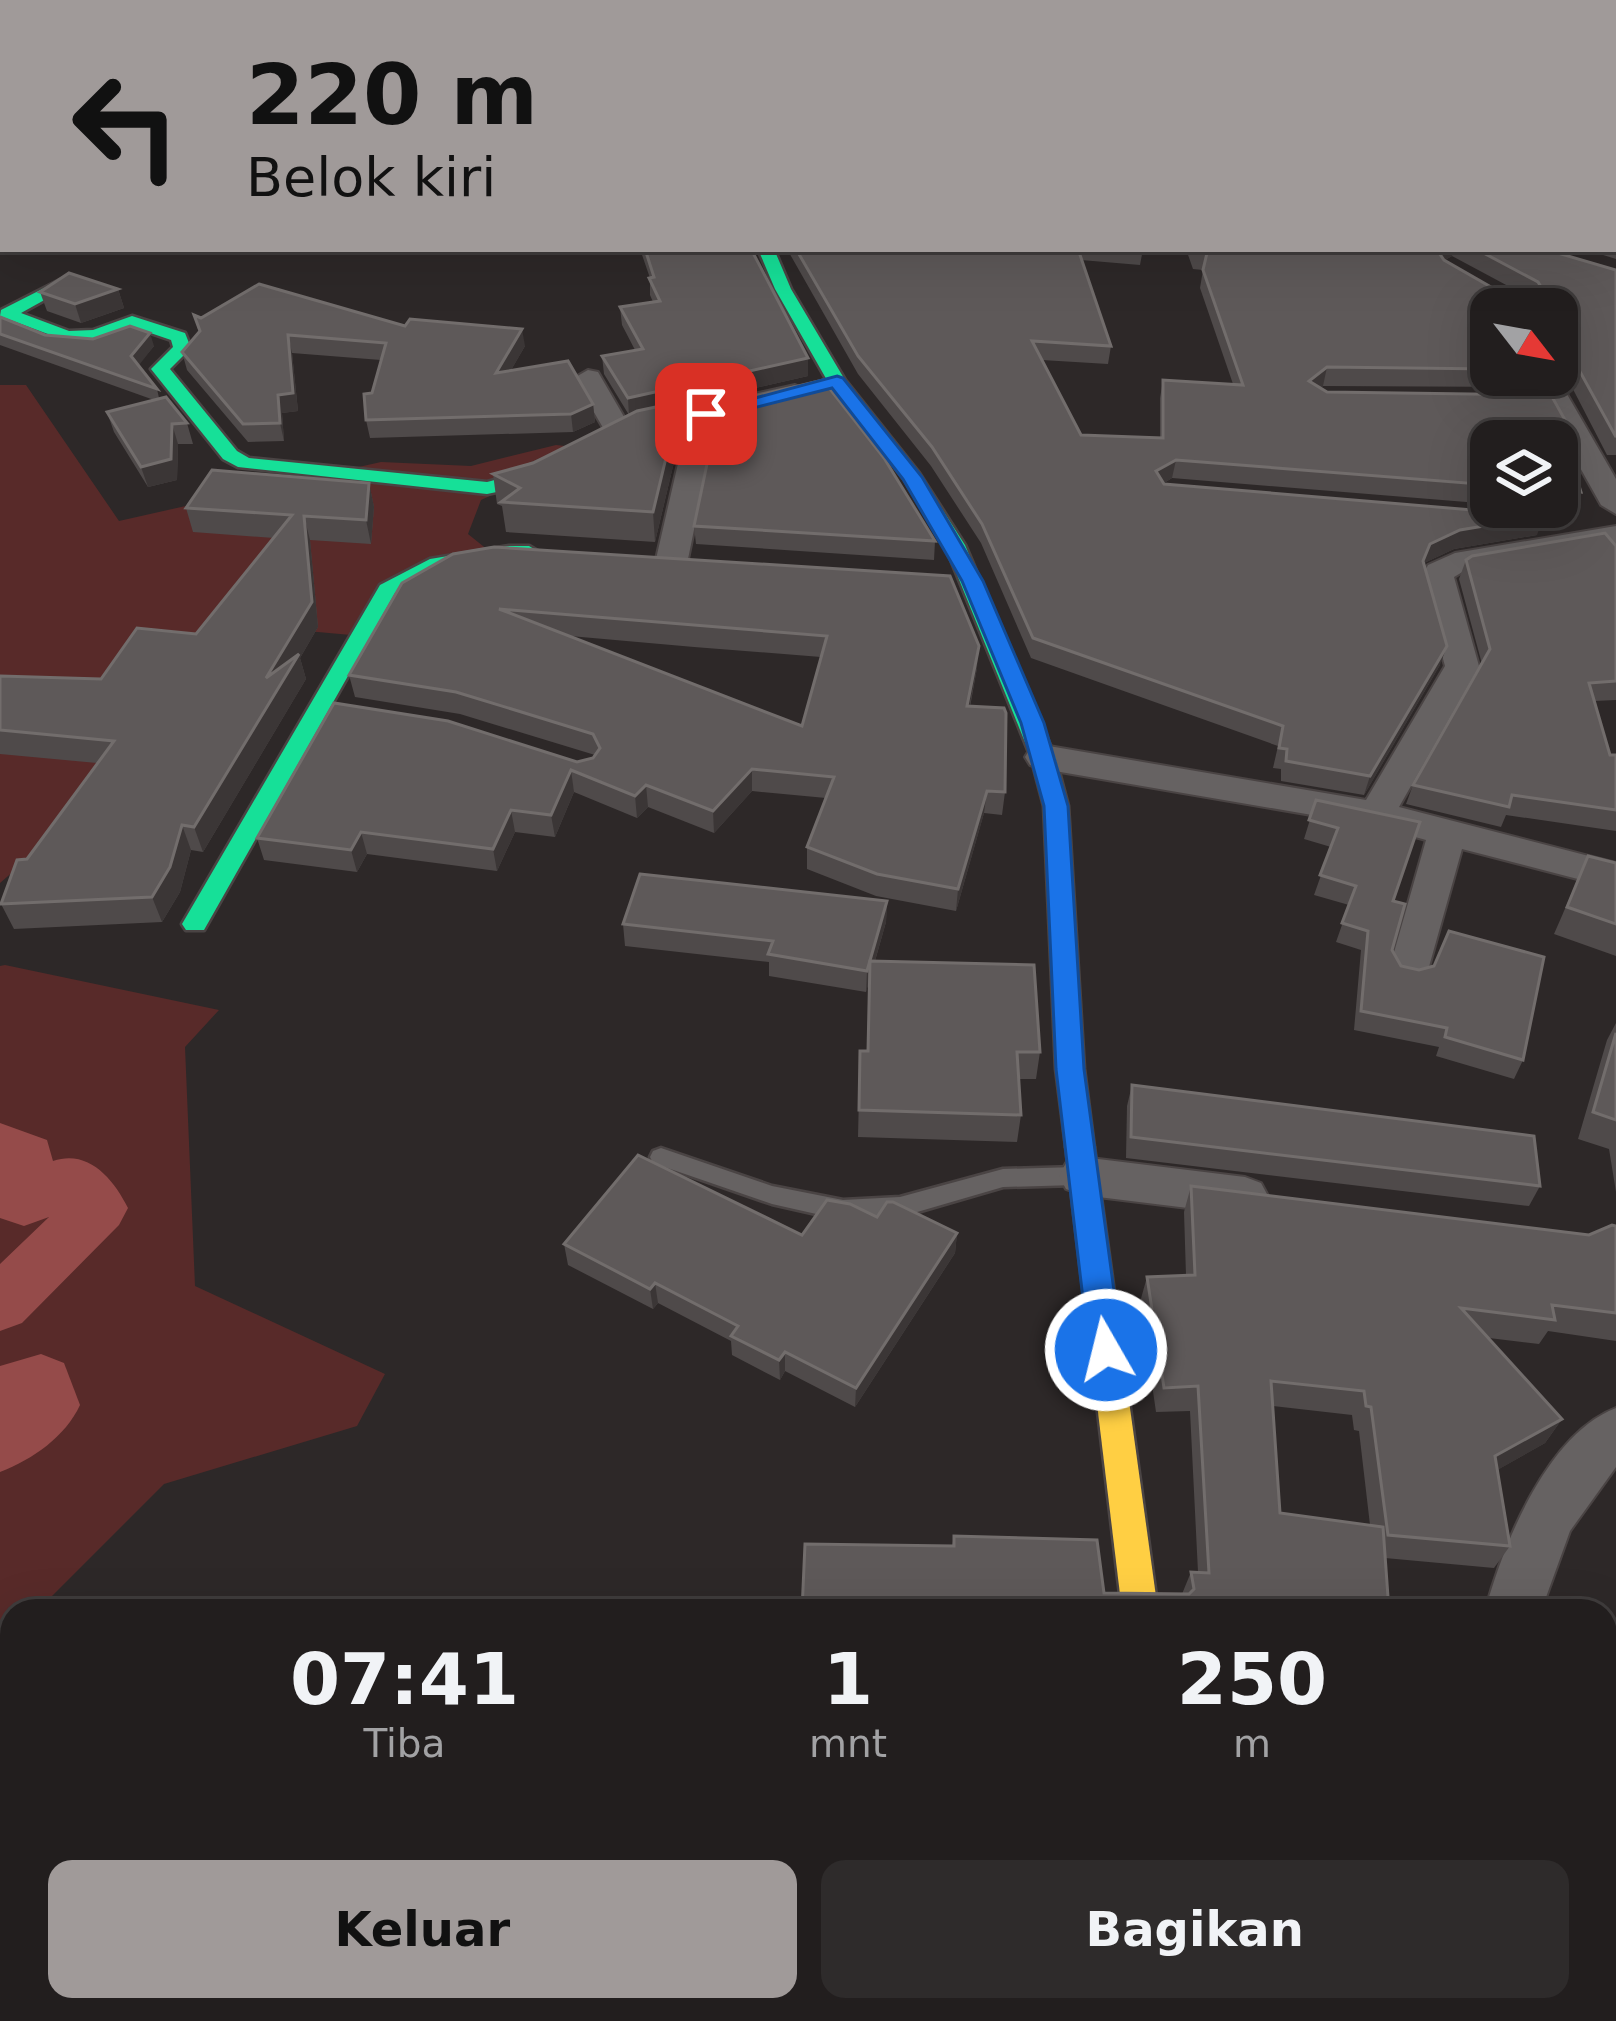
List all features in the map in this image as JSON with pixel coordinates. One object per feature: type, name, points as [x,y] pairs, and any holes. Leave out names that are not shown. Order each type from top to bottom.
[{"type":"street","points":[[767,252],[783,289],[837,382],[912,477],[1043,757],[1056,806],[1060,933],[1082,1177],[1138,1599]]},
{"type":"street","points":[[60,285],[7,314],[77,340],[95,339],[132,322],[179,337],[182,348],[160,369],[230,455],[245,463],[488,488],[520,480],[619,433],[837,382]]},
{"type":"street","points":[[588,378],[619,433]]},
{"type":"street","points":[[1512,400],[1526,396]]},
{"type":"street","points":[[1558,396],[1616,505]]},
{"type":"street","points":[[672,559],[698,442],[711,424],[740,408]]},
{"type":"street","points":[[1578,527],[1616,532]]},
{"type":"street","points":[[1376,814],[1462,666],[1437,579],[1439,572],[1455,563],[1616,532]]},
{"type":"street","points":[[195,924],[386,589],[406,574],[451,555],[563,554]]},
{"type":"street","points":[[317,707],[360,712]]},
{"type":"street","points":[[1043,757],[1376,814],[1616,876]]},
{"type":"street","points":[[1410,970],[1447,832]]},
{"type":"street","points":[[1082,1177],[1293,1202]]},
{"type":"street","points":[[1517,1599],[1543,1523],[1583,1463],[1616,1432]]},
{"type":"lane","points":[[661,1157],[785,1199],[843,1210],[900,1207],[1003,1178],[1082,1177]]},
{"type":"shaded area","points":[[0,385],[26,385],[119,521],[381,462],[471,466],[556,445],[593,449],[481,500],[468,534],[524,579],[351,635],[239,625],[96,800],[0,883]]},
{"type":"shaded area","points":[[0,966],[219,1010],[185,1047],[195,1286],[385,1374],[357,1426],[164,1484],[49,1599],[0,1599]]},
{"type":"building","points":[[646,252],[753,252],[808,358],[628,398],[602,356],[643,349],[620,307],[660,301],[649,278],[654,277]]},
{"type":"building","points":[[798,252],[1079,252],[1111,346],[1032,341],[1081,435],[1163,438],[1163,380],[1243,385],[1203,270],[1207,253],[1196,252],[1438,252],[1493,288],[1470,288],[1470,369],[1327,367],[1309,381],[1327,392],[1552,396],[1565,420],[1470,420],[1470,483],[1176,460],[1156,471],[1164,484],[1470,510],[1472,528],[1430,544],[1423,561],[1447,646],[1370,776],[1286,761],[1287,749],[1279,748],[1283,726],[1033,638],[982,524],[932,447],[858,356]]},
{"type":"building","points":[[1482,252],[1554,252],[1616,270],[1616,437],[1578,368],[1578,288],[1542,288]]},
{"type":"building","points":[[69,273],[118,289],[75,304],[40,292]]},
{"type":"building","points":[[259,284],[405,326],[410,319],[522,329],[496,373],[568,361],[593,404],[571,414],[366,420],[364,394],[372,393],[386,343],[288,335],[293,393],[278,395],[280,423],[243,424],[182,352],[200,331],[194,315],[201,318]]},
{"type":"building","points":[[0,317],[45,335],[93,339],[130,326],[150,333],[131,356],[157,389],[0,334]]},
{"type":"building","points":[[823,380],[884,458],[935,541],[694,526],[715,426],[757,396]]},
{"type":"building","points":[[166,397],[187,423],[172,424],[171,459],[141,467],[107,412]]},
{"type":"building","points":[[684,401],[677,412],[653,512],[501,502],[520,488],[493,474],[533,463],[637,411]]},
{"type":"building","points":[[212,470],[369,483],[366,520],[304,516],[312,602],[266,678],[299,654],[194,827],[182,825],[170,867],[152,897],[1,904],[17,860],[27,859],[114,741],[0,730],[0,676],[101,679],[137,628],[196,634],[292,515],[186,508]]},
{"type":"building","points":[[1605,533],[1616,546],[1616,681],[1589,683],[1610,755],[1616,755],[1616,810],[1512,795],[1509,807],[1413,785],[1490,649],[1466,560]]},
{"type":"building","points":[[494,547],[950,576],[979,646],[967,706],[1004,708],[1006,713],[1005,792],[987,791],[958,889],[877,874],[807,847],[834,777],[752,769],[713,811],[646,785],[635,796],[571,770],[551,815],[511,810],[493,849],[361,832],[351,850],[257,838],[334,703],[448,721],[577,762],[593,758],[600,748],[593,734],[456,692],[349,675],[402,583],[453,554]],"holes":[[[499,609],[827,636],[802,726]]]},
{"type":"building","points":[[1316,800],[1420,822],[1393,901],[1405,904],[1392,950],[1401,966],[1419,970],[1434,966],[1449,931],[1544,957],[1523,1060],[1445,1037],[1447,1028],[1361,1011],[1368,931],[1342,923],[1356,886],[1320,875],[1338,828],[1309,820]]},
{"type":"building","points":[[1588,856],[1616,863],[1616,924],[1567,907]]},
{"type":"building","points":[[640,874],[887,901],[867,971],[768,954],[773,941],[623,924]]},
{"type":"building","points":[[870,961],[1034,965],[1040,1052],[1017,1052],[1021,1115],[859,1110],[860,1051],[868,1051]]},
{"type":"building","points":[[1616,1033],[1616,1120],[1593,1112]]},
{"type":"building","points":[[1132,1085],[1534,1136],[1540,1186],[1131,1137]]},
{"type":"building","points":[[638,1155],[802,1235],[827,1200],[850,1204],[877,1217],[887,1202],[893,1202],[957,1233],[856,1388],[785,1352],[779,1360],[731,1336],[738,1326],[655,1283],[650,1289],[564,1244]]},
{"type":"building","points":[[1191,1186],[1589,1235],[1616,1226],[1616,1313],[1552,1305],[1555,1320],[1461,1308],[1562,1419],[1495,1456],[1510,1546],[1388,1535],[1371,1407],[1366,1406],[1364,1391],[1271,1381],[1280,1513],[1383,1527],[1388,1599],[803,1599],[805,1544],[954,1546],[954,1536],[1097,1540],[1104,1593],[1189,1594],[1194,1589],[1191,1572],[1209,1573],[1198,1386],[1164,1388],[1147,1277],[1195,1275]]},
{"type":"waterway","points":[[0,1146],[26,1157],[0,1190],[24,1202],[70,1179],[98,1208],[0,1304]]},
{"type":"waterway","points":[[0,1395],[41,1383],[47,1405],[0,1441]]},
{"type":"traffic: fast","points":[[767,252],[783,289],[837,382],[912,477],[955,545],[1043,757],[1056,806],[1070,1069],[1080,1147]]},
{"type":"traffic: fast","points":[[60,285],[7,314],[69,337],[95,335],[132,321],[179,337],[182,348],[160,369],[230,455],[245,463],[487,488],[509,484],[569,456]]},
{"type":"traffic: fast","points":[[195,924],[387,589],[455,558],[529,552]]},
{"type":"traffic: slow","points":[[1080,1147],[1138,1599]]},
{"type":"route","points":[[706,414],[837,382],[912,477],[973,581],[1032,723],[1056,806],[1070,1069],[1106,1350]]}]
